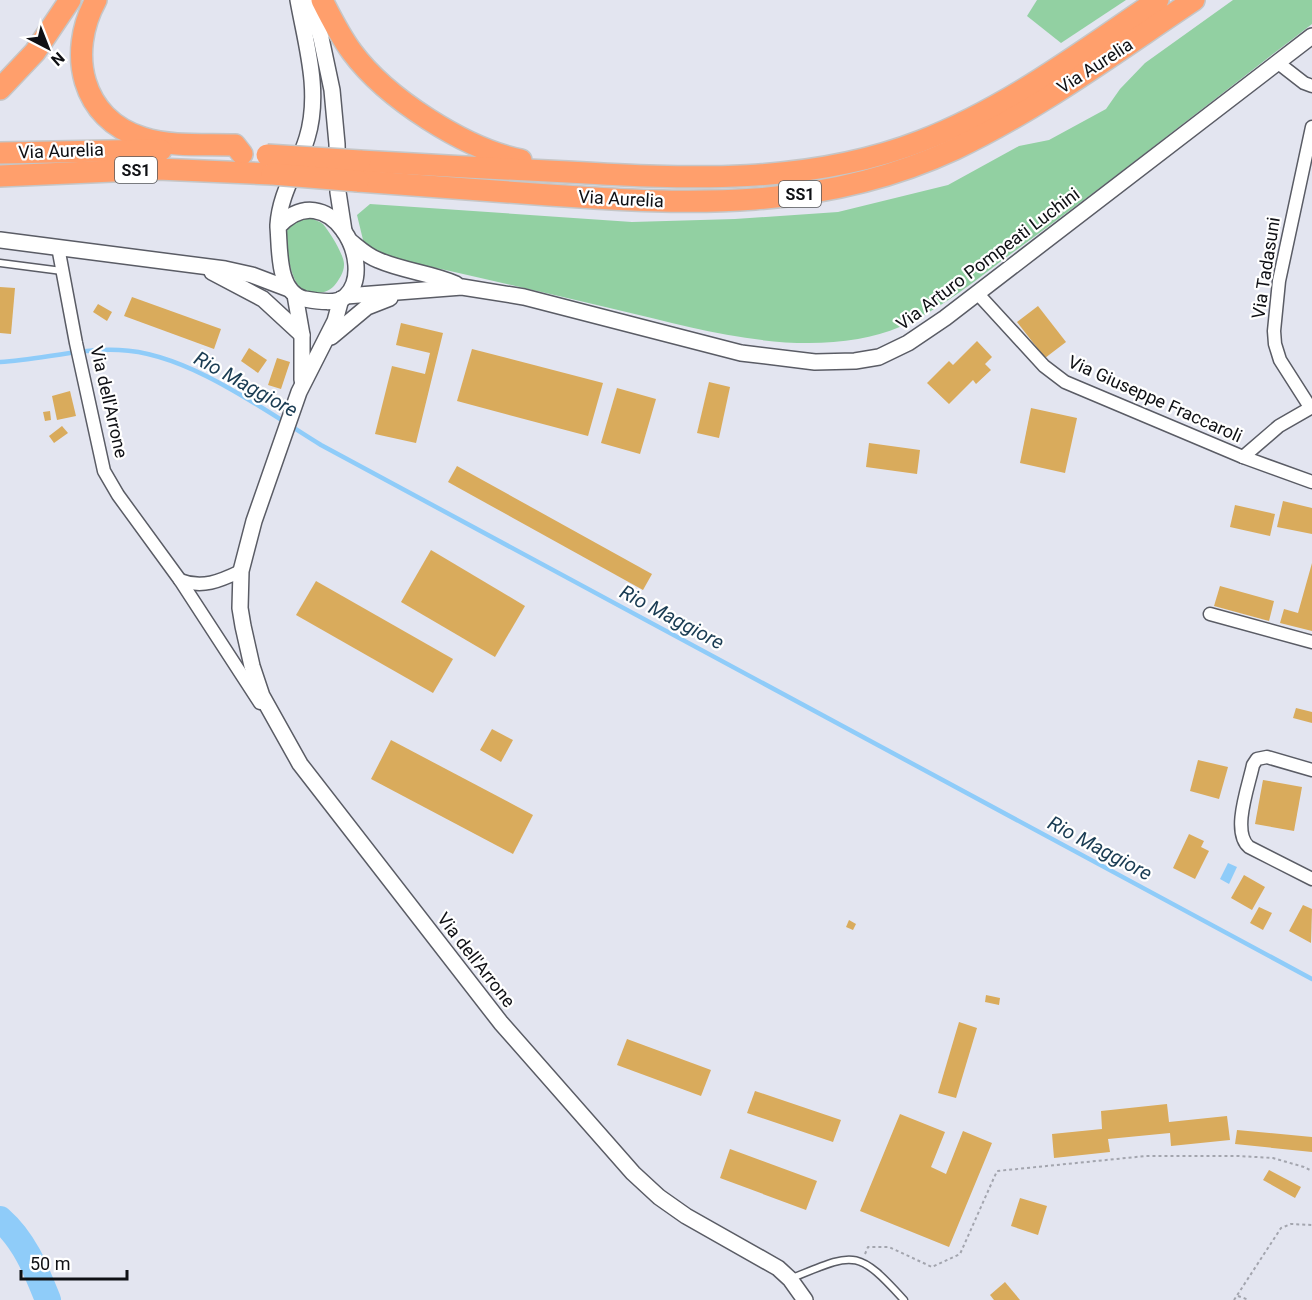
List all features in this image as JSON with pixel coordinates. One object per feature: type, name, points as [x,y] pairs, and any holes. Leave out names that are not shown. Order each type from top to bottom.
[{"type":"highway","points":[[0,89],[35,52],[70,0]]},
{"type":"highway","points":[[96,0],[82,33],[81,62],[88,90],[107,117],[124,130],[143,138],[166,142],[234,145],[242,154]]},
{"type":"highway","points":[[322,0],[338,32],[358,60],[398,96],[445,130],[477,147],[502,156],[532,162],[600,168],[618,175]]},
{"type":"highway","name":"Via Aurelia","points":[[359,171],[752,176],[811,170],[893,151],[941,132],[1000,103],[1158,0]]},
{"type":"highway","name":"Via Aurelia","points":[[0,176],[269,164],[359,171],[657,202],[753,200],[838,188],[903,170],[982,136],[1063,87],[1194,0]]},
{"type":"highway","name":"Via Aurelia","points":[[0,153],[155,149],[242,154],[269,164]]},
{"type":"street","points":[[298,0],[310,62],[312,115],[304,147],[281,203],[278,227],[281,260],[292,292],[302,335],[303,371],[298,395]]},
{"type":"street","points":[[286,739],[262,696],[246,646],[240,608],[241,571],[254,521],[298,395],[335,321],[353,281],[355,269],[338,192],[337,144],[332,90],[321,38],[309,0]]},
{"type":"street","name":"Via Arturo Pompeati Luchini","points":[[344,298],[462,287],[524,297],[741,353],[816,362],[865,360],[887,354],[927,331],[1312,36]]},
{"type":"street","points":[[1277,62],[1304,83],[1312,86]]},
{"type":"street","name":"Via Tadasuni","points":[[1311,407],[1280,360],[1274,331],[1279,281],[1312,128]]},
{"type":"street","points":[[278,227],[291,215],[314,210],[329,216],[347,236]]},
{"type":"street","name":"Via Arturo Pompeati Luchini","points":[[347,236],[368,255],[382,262],[444,279],[462,287]]},
{"type":"street","points":[[0,240],[225,269],[243,273],[317,300],[344,298]]},
{"type":"street","name":"Via dell'Arrone","points":[[58,247],[81,368],[104,471],[118,495],[180,580],[286,739],[300,764],[501,1023],[633,1173],[672,1207],[763,1258],[790,1279],[805,1300]]},
{"type":"street","points":[[200,267],[258,296],[302,335]]},
{"type":"street","name":"Via Arturo Pompeati Luchini","points":[[324,343],[370,305],[417,290]]},
{"type":"street","name":"Via Giuseppe Fraccaroli","points":[[978,294],[1044,366],[1065,382],[1243,457],[1312,482]]},
{"type":"street","points":[[1243,457],[1279,426],[1311,407]]},
{"type":"street","points":[[180,580],[194,585],[206,584],[241,571]]},
{"type":"street","points":[[1210,614],[1312,642]]},
{"type":"street","points":[[1312,770],[1267,757],[1259,758],[1254,765],[1241,821],[1242,839],[1249,847],[1312,879]]},
{"type":"lane","points":[[0,264],[63,271]]},
{"type":"lane","points":[[790,1279],[838,1260],[861,1261],[875,1270],[904,1300]]},
{"type":"path","points":[[861,1261],[868,1247],[889,1247],[933,1267],[960,1254],[997,1171],[1146,1156],[1238,1156],[1273,1158],[1312,1171]]},
{"type":"path","points":[[1234,1300],[1281,1228],[1292,1224],[1312,1225]]},
{"type":"path","points":[[1238,1296],[1249,1300]]},
{"type":"green space","points":[[1037,0],[1126,0],[1061,43],[1027,16]]},
{"type":"green space","points":[[1233,0],[1312,0],[1312,24],[963,290],[903,326],[881,334],[828,343],[798,343],[767,341],[707,331],[390,258],[364,244],[357,215],[370,204],[632,222],[735,219],[838,212],[948,185],[1019,146],[1049,140],[1106,109],[1120,89],[1145,63]]},
{"type":"green space","points":[[310,218],[326,227],[344,261],[341,276],[336,284],[320,293],[310,293],[300,288],[286,254],[285,239],[289,228],[301,220]]},
{"type":"water","points":[[1228,863],[1237,867],[1229,884],[1220,879]]},
{"type":"building","points":[[0,287],[15,288],[11,334],[0,333]]},
{"type":"building","points":[[132,297],[221,329],[214,349],[124,316]]},
{"type":"building","points":[[98,304],[112,312],[107,321],[93,312]]},
{"type":"building","points":[[1038,306],[1066,342],[1045,358],[1017,322]]},
{"type":"building","points":[[401,323],[443,333],[416,443],[375,434],[392,366],[425,374],[430,353],[396,345]]},
{"type":"building","points":[[977,341],[992,357],[985,364],[991,370],[976,384],[973,380],[949,404],[927,383],[949,361],[953,365]]},
{"type":"building","points":[[249,348],[267,360],[258,373],[241,361]]},
{"type":"building","points":[[472,349],[603,383],[588,436],[457,401]]},
{"type":"building","points":[[277,358],[290,362],[281,389],[268,385]]},
{"type":"building","points":[[709,382],[730,387],[719,438],[697,433]]},
{"type":"building","points":[[617,388],[656,399],[640,454],[601,443]]},
{"type":"building","points":[[70,391],[76,416],[57,420],[52,396]]},
{"type":"building","points":[[1031,408],[1077,418],[1065,473],[1020,463]]},
{"type":"building","points":[[50,411],[51,420],[45,421],[43,412]]},
{"type":"building","points":[[62,426],[68,433],[54,443],[49,436]]},
{"type":"building","points":[[869,443],[920,450],[917,474],[866,467]]},
{"type":"building","points":[[457,466],[652,574],[643,590],[448,482]]},
{"type":"building","points":[[1283,501],[1312,508],[1312,534],[1277,527]]},
{"type":"building","points":[[1235,505],[1275,514],[1270,536],[1230,527]]},
{"type":"building","points":[[431,550],[525,606],[495,657],[401,602]]},
{"type":"building","points":[[1312,563],[1312,631],[1280,623],[1284,609],[1298,613]]},
{"type":"building","points":[[316,581],[453,659],[433,693],[296,615]]},
{"type":"building","points":[[1220,586],[1274,601],[1269,621],[1214,606]]},
{"type":"building","points":[[1296,708],[1312,712],[1312,723],[1293,718]]},
{"type":"building","points":[[492,729],[513,740],[501,762],[480,750]]},
{"type":"building","points":[[391,740],[533,815],[513,854],[371,779]]},
{"type":"building","points":[[1198,760],[1228,767],[1219,799],[1190,791]]},
{"type":"building","points":[[1263,780],[1302,787],[1294,831],[1255,824]]},
{"type":"building","points":[[1189,834],[1204,841],[1201,847],[1209,851],[1195,879],[1173,868]]},
{"type":"building","points":[[1244,875],[1265,887],[1252,910],[1231,898]]},
{"type":"building","points":[[1303,905],[1312,909],[1311,943],[1289,931]]},
{"type":"building","points":[[1259,907],[1272,913],[1263,930],[1250,923]]},
{"type":"building","points":[[849,920],[856,924],[853,930],[846,927]]},
{"type":"building","points":[[986,995],[1000,998],[999,1005],[985,1002]]},
{"type":"building","points":[[959,1022],[977,1028],[956,1098],[938,1093]]},
{"type":"building","points":[[627,1039],[711,1070],[701,1096],[617,1065]]},
{"type":"building","points":[[755,1091],[841,1120],[833,1142],[747,1113]]},
{"type":"building","points":[[1167,1104],[1169,1122],[1227,1116],[1230,1140],[1171,1146],[1170,1133],[1108,1139],[1110,1152],[1054,1158],[1052,1134],[1102,1129],[1101,1111]]},
{"type":"building","points":[[900,1114],[945,1132],[931,1167],[946,1174],[963,1131],[992,1143],[949,1247],[860,1211]]},
{"type":"building","points":[[1237,1130],[1312,1137],[1312,1152],[1235,1144]]},
{"type":"building","points":[[730,1149],[817,1181],[806,1210],[720,1178]]},
{"type":"building","points":[[1269,1170],[1301,1187],[1295,1198],[1263,1180]]},
{"type":"building","points":[[1020,1198],[1047,1206],[1038,1235],[1011,1226]]},
{"type":"building","points":[[1005,1282],[1020,1300],[994,1300],[990,1295]]},
{"type":"waterway","name":"Rio Maggiore","points":[[0,362],[89,351],[119,350],[145,353],[197,372],[250,400],[321,445],[1312,979]]},
{"type":"waterway","points":[[0,1219],[23,1246],[48,1300]]}]
